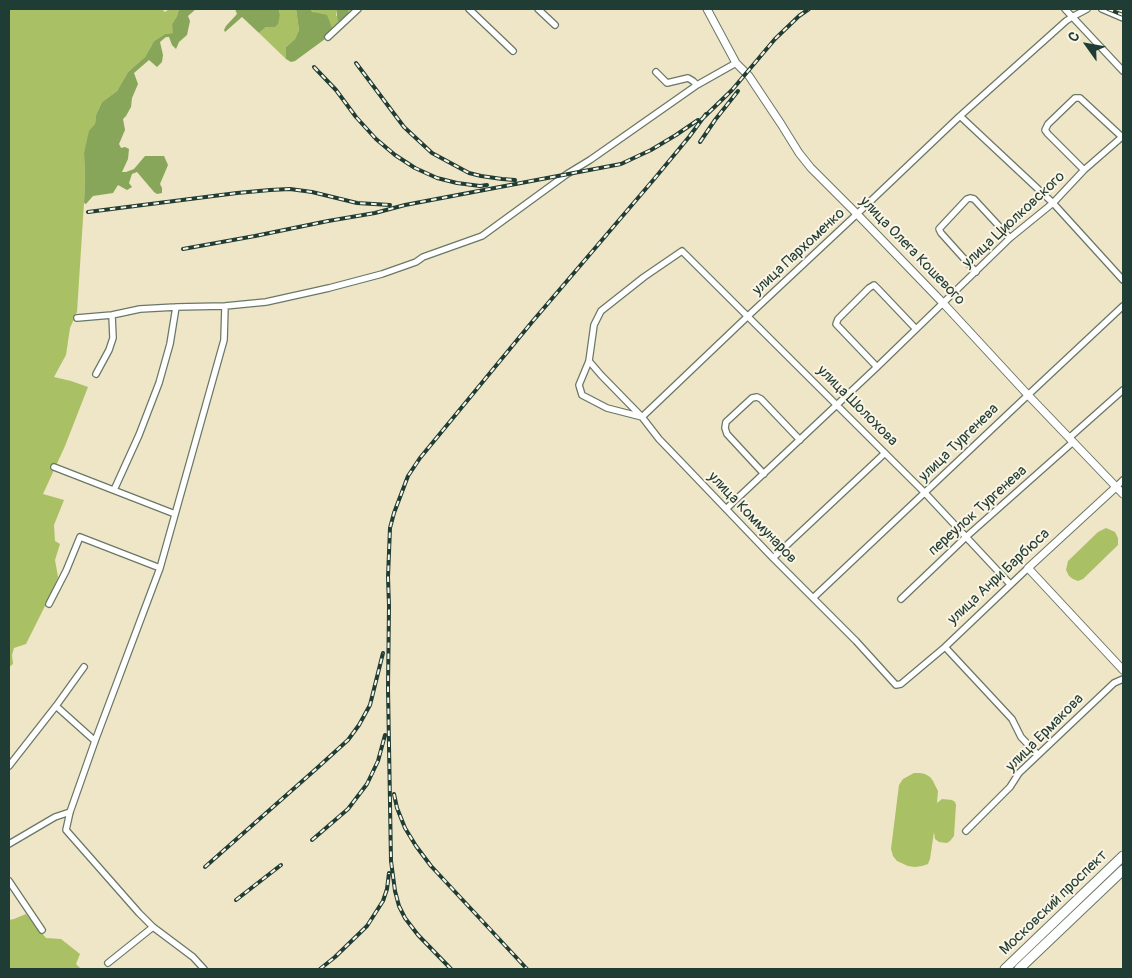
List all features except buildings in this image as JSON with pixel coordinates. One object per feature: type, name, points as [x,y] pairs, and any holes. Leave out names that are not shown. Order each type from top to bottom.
[{"type":"main road","name":"Московский проспект","points":[[1004,969],[1123,856]]},
{"type":"main road","name":"Московский проспект","points":[[1019,969],[1123,870]]},
{"type":"street","points":[[328,37],[358,9]]},
{"type":"street","points":[[469,9],[514,51]]},
{"type":"street","points":[[538,9],[555,25]]},
{"type":"street","name":"улица Олега Кошевого","points":[[706,9],[736,63],[749,76],[799,153],[811,168],[858,214],[1123,494]]},
{"type":"street","points":[[1064,9],[1123,71]]},
{"type":"street","name":"улица Пархоменко","points":[[642,417],[960,116],[1072,17],[1087,9]]},
{"type":"street","points":[[1102,9],[1123,18]]},
{"type":"street","points":[[77,318],[112,315],[140,309],[176,306],[225,306],[266,302],[347,284],[382,274],[416,262],[423,257],[460,245],[482,236],[567,174],[697,86],[736,63]]},
{"type":"street","points":[[656,72],[667,84],[688,78],[697,86]]},
{"type":"street","points":[[1084,170],[1045,130],[1048,124],[1075,98],[1080,98],[1123,136]]},
{"type":"street","points":[[960,116],[1053,203],[1123,280]]},
{"type":"street","name":"улица Циолковского","points":[[726,510],[1010,238],[1053,203],[1084,170],[1123,136]]},
{"type":"street","points":[[976,272],[939,231],[941,226],[967,199],[974,199],[1010,238]]},
{"type":"street","name":"улица Шолохова","points":[[589,361],[594,326],[601,311],[644,277],[682,251],[925,493],[1010,584]]},
{"type":"street","points":[[877,367],[836,324],[838,319],[869,288],[874,285],[916,329]]},
{"type":"street","points":[[114,490],[139,435],[159,383],[170,344],[176,306]]},
{"type":"street","points":[[204,969],[193,957],[153,927],[66,830],[70,812],[95,741],[160,568],[224,340],[225,306]]},
{"type":"street","name":"улица Тургенева","points":[[813,598],[1123,306]]},
{"type":"street","points":[[96,374],[109,350],[113,338],[112,315]]},
{"type":"street","points":[[589,361],[579,386],[582,395],[607,408],[642,417]]},
{"type":"street","name":"улица Коммунаров","points":[[589,361],[726,510],[856,641],[892,681]]},
{"type":"street","name":"переулок Тургенева","points":[[901,599],[1123,390]]},
{"type":"street","points":[[764,474],[727,434],[726,422],[752,398],[757,397],[800,440]]},
{"type":"street","points":[[772,558],[885,453]]},
{"type":"street","points":[[54,467],[175,514]]},
{"type":"street","name":"улица Анри Барбюса","points":[[892,681],[896,685],[901,684],[945,647],[1123,480]]},
{"type":"street","points":[[49,604],[66,571],[80,536],[160,568]]},
{"type":"street","points":[[1028,568],[1123,670]]},
{"type":"street","points":[[945,647],[1012,719],[1021,737],[1038,755]]},
{"type":"street","points":[[9,766],[84,667]]},
{"type":"street","name":"улица Ермакова","points":[[966,831],[1010,787],[1019,773],[1114,683],[1123,679]]},
{"type":"street","points":[[56,706],[95,741]]},
{"type":"street","points":[[9,844],[55,817],[70,812]]},
{"type":"street","points":[[9,881],[42,930]]},
{"type":"street","points":[[108,963],[153,927]]},
{"type":"green space","points":[[9,9],[162,9],[165,12],[169,9],[179,9],[172,24],[174,33],[165,34],[154,41],[145,57],[128,72],[117,91],[102,102],[84,153],[84,203],[77,312],[70,328],[66,355],[54,377],[88,387],[65,446],[43,494],[64,500],[54,525],[55,541],[60,544],[55,560],[58,577],[26,644],[14,648],[12,655],[13,664],[9,667]]},
{"type":"green space","points":[[179,9],[196,9],[188,16],[190,21],[187,35],[179,42],[176,49],[169,37],[166,37],[160,42],[163,55],[162,62],[157,67],[149,60],[134,73],[138,84],[132,98],[131,107],[123,119],[125,130],[119,144],[121,148],[129,149],[128,159],[122,172],[134,169],[145,156],[164,156],[168,165],[160,184],[162,193],[157,194],[154,192],[137,172],[132,174],[129,183],[132,187],[127,190],[118,185],[113,193],[93,196],[86,204],[84,203],[84,153],[89,131],[95,124],[96,115],[102,102],[117,91],[128,72],[145,57],[154,41],[165,34],[173,33],[172,24]]},
{"type":"green space","points":[[235,9],[279,9],[278,24],[275,27],[266,27],[259,33],[242,17],[225,32],[226,26],[237,14]]},
{"type":"green space","points":[[279,9],[296,9],[299,30],[295,39],[286,47],[286,59],[259,33],[266,27],[275,27],[280,15]]},
{"type":"green space","points":[[296,9],[310,9],[313,12],[327,15],[332,28],[325,39],[291,62],[286,59],[286,47],[295,39],[299,30]]},
{"type":"green space","points":[[310,9],[336,9],[336,16],[348,9],[361,9],[325,39],[332,28]]},
{"type":"green space","points":[[336,9],[348,9],[349,15],[338,21]]},
{"type":"green space","points":[[1106,528],[1115,532],[1118,538],[1118,545],[1083,579],[1078,581],[1073,579],[1066,570],[1068,561],[1098,532]]},
{"type":"green space","points":[[914,773],[925,774],[930,777],[938,791],[937,803],[942,799],[952,800],[956,805],[954,836],[947,843],[939,842],[935,839],[934,832],[928,864],[915,867],[897,861],[891,849],[899,785],[903,779]]},
{"type":"green space","points":[[26,914],[46,938],[61,939],[80,954],[76,964],[81,969],[9,969],[9,920]]},
{"type":"railway","points":[[701,120],[732,90],[775,39],[809,9]]},
{"type":"railway","points":[[1108,9],[1123,15]]},
{"type":"railway","points":[[356,63],[404,127],[432,153],[469,173],[515,180]]},
{"type":"railway","points":[[314,67],[336,90],[356,117],[376,139],[395,155],[415,168],[437,178],[457,183],[487,185]]},
{"type":"railway","points":[[700,142],[738,91]]},
{"type":"railway","points":[[451,969],[418,935],[405,918],[395,891],[391,861],[388,577],[390,528],[394,513],[408,476],[420,458],[532,322],[655,178],[706,114]]},
{"type":"railway","points":[[183,249],[621,164],[651,150],[698,120]]},
{"type":"railway","points":[[88,212],[237,193],[290,189],[312,192],[357,203],[390,205]]},
{"type":"railway","points":[[205,867],[348,740],[370,705],[383,653]]},
{"type":"railway","points":[[312,840],[348,809],[367,784],[378,761],[385,735]]},
{"type":"railway","points":[[394,794],[405,828],[431,866],[527,969]]},
{"type":"railway","points":[[236,900],[281,865]]},
{"type":"railway","points":[[320,969],[367,926],[383,901],[389,873]]}]
